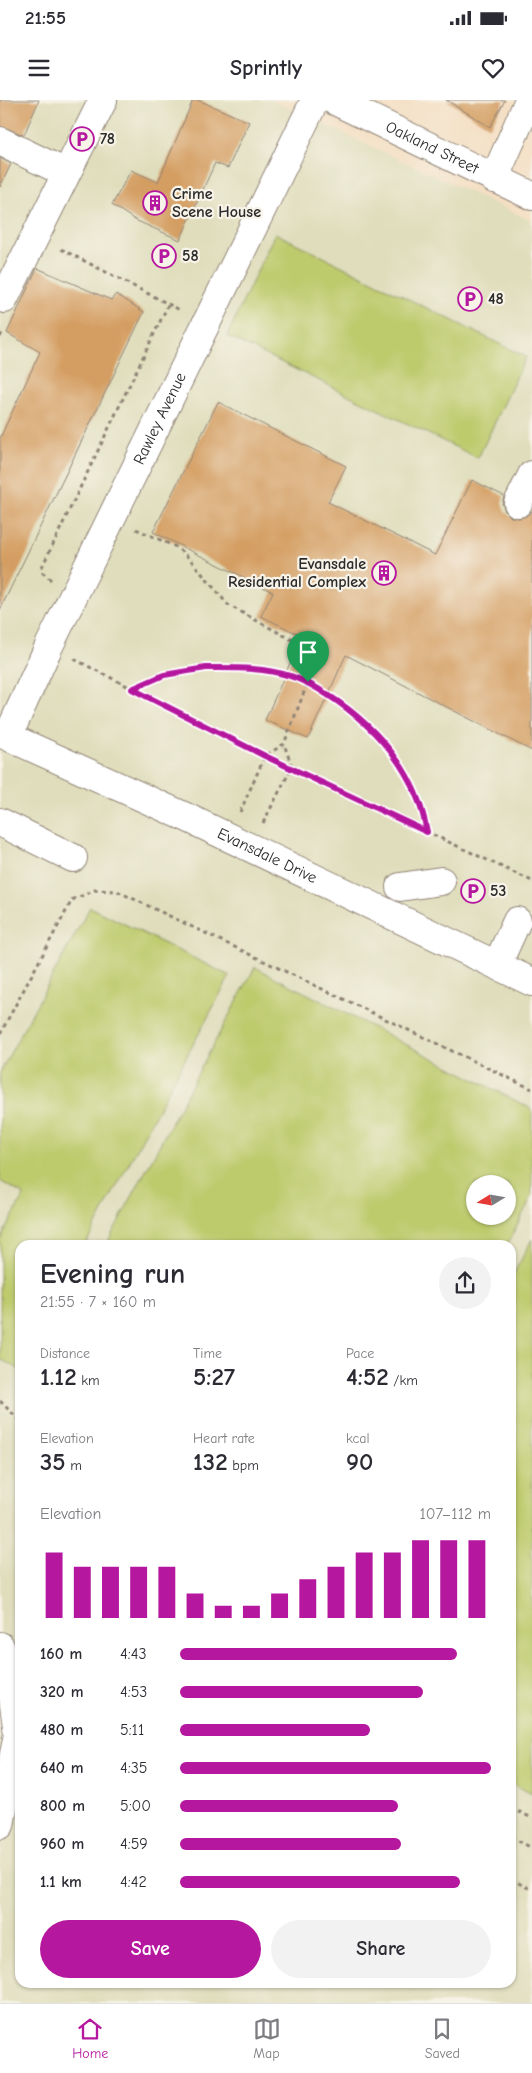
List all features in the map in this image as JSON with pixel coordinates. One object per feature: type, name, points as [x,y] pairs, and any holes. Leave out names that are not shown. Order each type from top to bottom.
[{"type":"street","points":[[0,296],[4,299],[103,100]]},
{"type":"street","name":"Rawley Avenue","points":[[4,734],[49,646],[315,100]]},
{"type":"street","name":"Oakland Street","points":[[333,100],[532,196]]},
{"type":"street","points":[[494,179],[529,100]]},
{"type":"street","points":[[0,141],[66,173]]},
{"type":"street","points":[[518,503],[532,474]]},
{"type":"street","name":"Evansdale Drive","points":[[4,734],[206,826],[532,982]]},
{"type":"street","points":[[0,822],[73,858]]},
{"type":"street","points":[[400,887],[441,881]]},
{"type":"street","points":[[497,965],[517,921]]},
{"type":"street","points":[[0,1646],[10,1675],[15,1712]]},
{"type":"street","points":[[0,1825],[15,1749]]},
{"type":"path","points":[[61,249],[168,305],[184,311]]},
{"type":"path","points":[[54,582],[47,578],[42,567],[168,305]]},
{"type":"path","points":[[0,338],[2,333]]},
{"type":"path","points":[[133,528],[176,547],[189,558],[228,605],[320,654]]},
{"type":"path","points":[[236,820],[265,756],[284,744],[324,646]]},
{"type":"path","points":[[71,657],[265,756],[532,881]]},
{"type":"path","points":[[132,689],[164,675],[206,668],[261,670],[308,682],[356,715],[375,732],[390,750],[405,771],[417,794],[424,814],[427,832]]},
{"type":"path","points":[[259,831],[292,767],[284,744]]},
{"type":"path","points":[[0,1034],[72,900],[95,890],[117,891],[532,1089]]},
{"type":"path","points":[[0,1401],[15,1416]]},
{"type":"path","points":[[516,1810],[532,1818]]},
{"type":"path","points":[[516,1840],[532,1848]]},
{"type":"path","points":[[516,1882],[532,1890]]},
{"type":"shaded area","points":[[0,100],[271,100],[532,221],[532,2003],[0,2003]]},
{"type":"green space","points":[[275,233],[526,357],[478,458],[227,336]]},
{"type":"green space","points":[[90,907],[230,976],[88,1240],[15,1240],[15,1367],[0,1359],[0,1240],[24,1195],[0,1181],[0,1072]]},
{"type":"green space","points":[[255,967],[532,1109],[532,1196],[510,1240],[109,1240]]},
{"type":"green space","points":[[532,1239],[532,1794],[516,1786],[516,1269]]},
{"type":"building","points":[[0,100],[39,100],[24,135],[0,126]]},
{"type":"building","points":[[193,100],[198,100],[249,122],[228,168],[215,163],[180,240],[135,220],[112,205],[131,170],[158,182]]},
{"type":"building","points":[[446,100],[505,100],[490,127]]},
{"type":"building","points":[[0,158],[11,164],[0,187]]},
{"type":"building","points":[[37,268],[111,300],[116,294],[144,312],[0,610],[0,438],[40,352],[7,333]]},
{"type":"building","name":"Evansdale Residential Complex","points":[[218,402],[346,466],[328,502],[435,555],[472,480],[504,496],[502,503],[505,511],[511,517],[519,518],[526,516],[532,511],[532,751],[346,655],[308,739],[265,720],[302,636],[261,616],[273,592],[153,532]]},
{"type":"place","name":"78","points":[[82,139]]},
{"type":"place","name":"Crime Scene House","points":[[155,203]]},
{"type":"place","name":"58","points":[[164,256]]},
{"type":"place","name":"48","points":[[470,299]]},
{"type":"place","name":"Evansdale Residential Complex","points":[[384,573]]},
{"type":"place","name":"53","points":[[473,891]]},
{"type":"route","points":[[206,668],[261,670],[308,682],[356,715],[375,732],[390,750],[405,771],[417,794],[424,814],[427,832],[292,767],[265,756],[132,689],[164,675],[206,668]]}]
